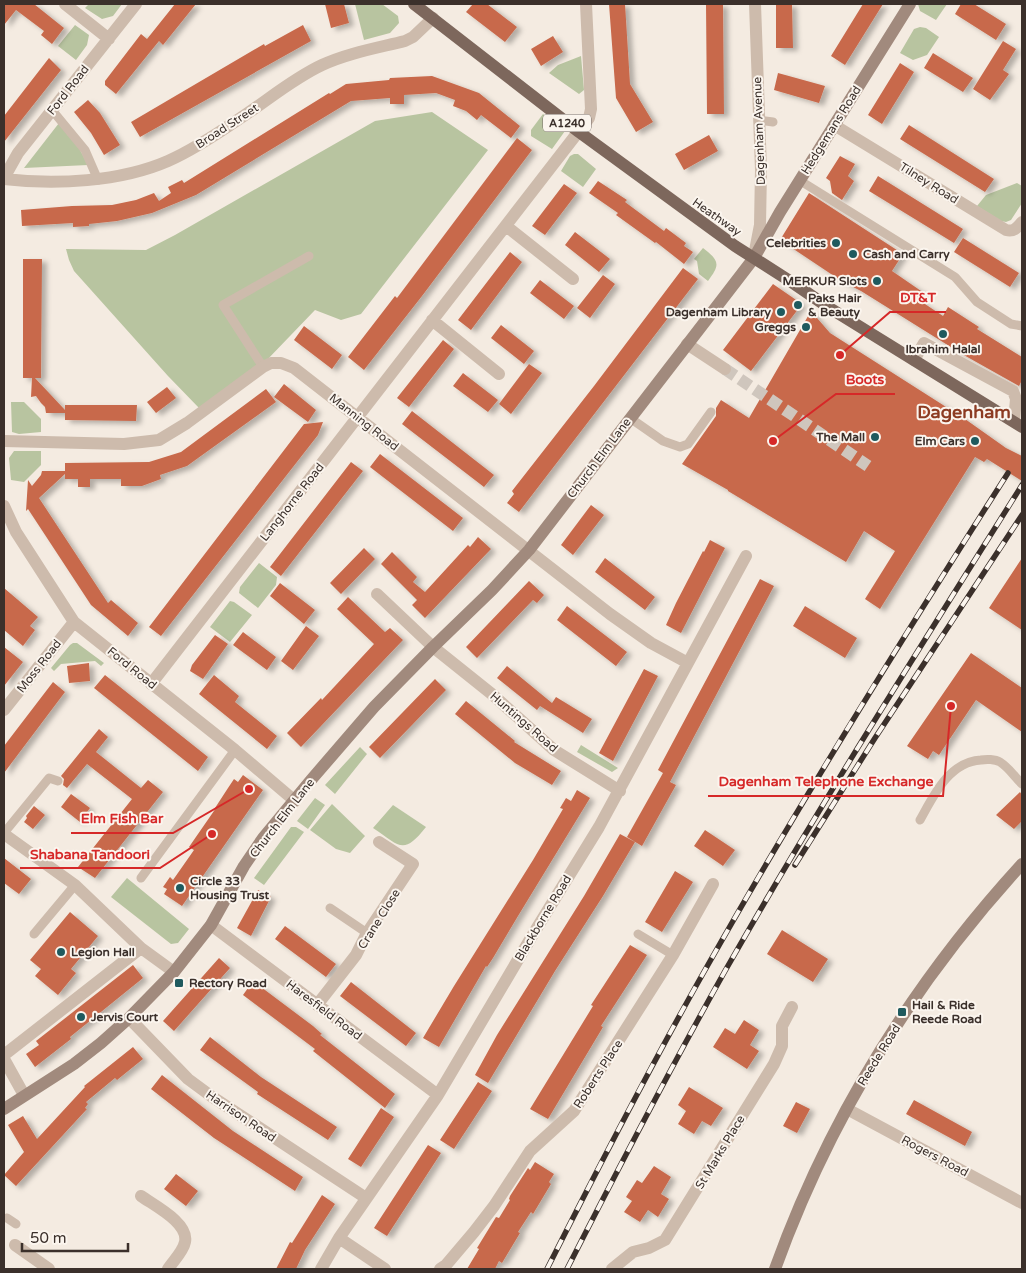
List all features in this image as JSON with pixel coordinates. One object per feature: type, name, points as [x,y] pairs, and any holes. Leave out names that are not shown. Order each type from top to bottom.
[{"type":"main road","name":"Heathway","points":[[414,4],[678,206],[828,308],[1018,424]]},
{"type":"street","points":[[65,4],[109,39]]},
{"type":"street","name":"Ford Road","points":[[4,179],[13,161],[136,4]]},
{"type":"street","name":"Langhorne Road","points":[[151,684],[589,118],[592,109],[586,4]]},
{"type":"street","name":"Dagenham Avenue","points":[[754,258],[760,225],[761,170],[755,4]]},
{"type":"street","name":"Hedgemans Road","points":[[754,258],[799,180],[910,4]]},
{"type":"street","name":"Broad Street","points":[[4,179],[25,182],[98,180],[166,162],[191,150],[240,119],[301,76],[336,59],[405,41],[433,18]]},
{"type":"street","name":"Tilney Road","points":[[834,125],[1006,230],[1015,230],[1022,222]]},
{"type":"street","points":[[506,226],[573,279]]},
{"type":"street","name":"Church Elm Lane","points":[[4,1109],[74,1064],[101,1043],[129,1018],[174,972],[211,925],[263,838],[374,707],[492,590],[529,550],[754,258]]},
{"type":"street","points":[[432,320],[499,374]]},
{"type":"street","points":[[914,360],[924,343],[1013,391],[1016,399],[1018,424]]},
{"type":"street","points":[[687,344],[725,369]]},
{"type":"street","name":"Manning Road","points":[[4,441],[124,444],[159,440],[187,423],[263,367],[271,363],[287,364],[358,417],[610,614],[651,643],[688,663]]},
{"type":"street","name":"Ford Road","points":[[4,506],[16,532],[74,622],[235,750],[294,801]]},
{"type":"street","name":"Blackborne Road","points":[[321,1269],[339,1238],[438,1095],[620,791],[746,556]]},
{"type":"street","points":[[377,594],[433,647]]},
{"type":"street","name":"Moss Road","points":[[4,710],[74,622]]},
{"type":"street","name":"Huntings Road","points":[[433,647],[493,695],[554,750],[620,791]]},
{"type":"street","points":[[4,833],[75,885],[141,948],[174,972]]},
{"type":"street","name":"Crane Close","points":[[318,1005],[356,956],[367,933],[413,864],[379,842]]},
{"type":"street","name":"Reede Road","points":[[775,1269],[805,1191],[847,1108],[883,1047],[946,955],[1022,866]]},
{"type":"street","name":"Roberts Place","points":[[440,1269],[446,1265],[494,1206],[530,1150],[574,1112],[673,955],[713,884]]},
{"type":"street","name":"Haresfield Road","points":[[211,925],[438,1095]]},
{"type":"street","points":[[24,1095],[4,1057],[141,948]]},
{"type":"street","name":"St Marks Place","points":[[612,1269],[633,1252],[649,1248],[665,1240],[774,1064],[782,1046],[782,1026],[792,1007]]},
{"type":"street","name":"Harrison Road","points":[[129,1018],[196,1084],[235,1113],[366,1198]]},
{"type":"street","name":"Rogers Road","points":[[847,1108],[1022,1204]]},
{"type":"street","points":[[142,1196],[178,1222],[186,1235],[185,1244],[168,1269]]},
{"type":"street","points":[[339,1238],[385,1269]]},
{"type":"street","points":[[15,1245],[50,1269]]},
{"type":"lane","points":[[52,110],[85,150],[98,180]]},
{"type":"lane","points":[[758,120],[773,122]]},
{"type":"lane","points":[[799,180],[955,277],[978,302],[1012,324],[1022,326]]},
{"type":"lane","points":[[263,367],[222,305],[309,256]]},
{"type":"lane","points":[[630,418],[663,441],[680,447],[688,444],[711,412]]},
{"type":"lane","points":[[141,878],[235,750]]},
{"type":"lane","points":[[920,820],[936,792],[955,768],[970,760],[986,759],[999,761],[1022,784]]},
{"type":"lane","points":[[4,833],[50,778],[58,780]]},
{"type":"lane","points":[[34,934],[75,885]]},
{"type":"lane","points":[[330,908],[367,933]]},
{"type":"lane","points":[[638,934],[673,955]]},
{"type":"lane","points":[[5,1218],[16,1224]]},
{"type":"green space","points":[[89,4],[122,4],[113,16],[102,19],[85,8]]},
{"type":"green space","points":[[355,4],[382,4],[398,16],[399,23],[390,33],[364,40]]},
{"type":"green space","points":[[918,4],[947,4],[936,20],[920,11]]},
{"type":"green space","points":[[75,25],[89,35],[87,45],[76,60],[58,46]]},
{"type":"green space","points":[[926,28],[939,37],[927,55],[913,60],[900,53],[914,29]]},
{"type":"green space","points":[[581,56],[584,90],[579,94],[549,73],[558,65]]},
{"type":"green space","points":[[432,112],[488,150],[361,314],[341,320],[315,310],[265,362],[200,409],[74,271],[69,260],[66,249],[146,250],[375,121]]},
{"type":"green space","points":[[543,114],[565,131],[552,149],[531,136],[531,130]]},
{"type":"green space","points":[[59,123],[79,148],[88,165],[24,168]]},
{"type":"green space","points":[[578,154],[596,169],[583,187],[561,171],[570,156]]},
{"type":"green space","points":[[1017,183],[1022,186],[1022,203],[1011,220],[1001,221],[977,206],[986,195]]},
{"type":"green space","points":[[703,248],[713,256],[716,263],[715,271],[708,281],[699,274],[697,261],[694,259]]},
{"type":"green space","points":[[11,402],[24,402],[41,419],[41,432],[19,434],[12,432]]},
{"type":"green space","points":[[14,451],[41,451],[41,465],[24,482],[11,480],[9,458]]},
{"type":"green space","points":[[259,563],[277,577],[276,585],[258,608],[239,593],[240,587]]},
{"type":"green space","points":[[230,601],[252,615],[230,642],[210,627]]},
{"type":"green space","points":[[73,643],[77,643],[104,663],[101,666],[95,661],[61,664],[54,671],[51,668]]},
{"type":"green space","points":[[581,745],[618,768],[612,772],[577,752]]},
{"type":"green space","points":[[360,747],[367,754],[335,794],[325,785]]},
{"type":"green space","points":[[315,798],[325,805],[308,829],[297,821]]},
{"type":"green space","points":[[332,804],[365,836],[350,853],[336,849],[310,830]]},
{"type":"green space","points":[[393,805],[426,827],[412,842],[406,845],[396,843],[373,828]]},
{"type":"green space","points":[[291,827],[296,827],[304,832],[264,885],[254,878]]},
{"type":"green space","points":[[127,878],[189,929],[178,943],[171,944],[111,897]]},
{"type":"building","points":[[4,4],[34,4],[64,28],[52,44],[41,35],[44,31],[16,10],[4,25]]},
{"type":"building","points":[[175,4],[196,4],[163,45],[159,41],[116,94],[105,85],[105,81],[141,34],[147,39]]},
{"type":"building","points":[[325,4],[344,4],[349,23],[331,28]]},
{"type":"building","points":[[473,4],[487,4],[517,27],[505,42],[466,12]]},
{"type":"building","points":[[609,4],[625,4],[630,84],[653,122],[636,132],[616,98]]},
{"type":"building","points":[[706,4],[723,4],[724,114],[707,114]]},
{"type":"building","points":[[776,4],[792,4],[793,48],[776,48]]},
{"type":"building","points":[[863,4],[883,4],[845,65],[831,56]]},
{"type":"building","points":[[961,4],[974,4],[1006,24],[996,40],[955,14]]},
{"type":"building","points":[[303,25],[311,41],[140,137],[131,122],[264,44],[265,46]]},
{"type":"building","points":[[553,36],[563,52],[541,66],[531,49]]},
{"type":"building","points":[[1003,41],[1016,49],[1003,70],[1009,74],[990,100],[973,89]]},
{"type":"building","points":[[933,53],[973,78],[963,92],[924,68]]},
{"type":"building","points":[[49,58],[61,70],[4,142],[4,116]]},
{"type":"building","points":[[900,63],[914,72],[882,124],[868,115]]},
{"type":"building","points":[[778,73],[825,86],[819,103],[774,90]]},
{"type":"building","points":[[432,76],[479,93],[520,126],[511,138],[481,115],[477,120],[466,111],[453,106],[455,100],[436,93],[404,95],[404,104],[390,104],[390,98],[351,101],[196,195],[152,213],[117,221],[89,224],[89,226],[73,227],[73,223],[22,226],[21,210],[112,205],[136,200],[154,193],[159,201],[171,193],[168,187],[182,180],[184,183],[346,84],[389,80],[390,78]]},
{"type":"building","points":[[88,100],[100,113],[120,145],[104,155],[91,133],[74,112]]},
{"type":"building","points":[[909,125],[994,179],[985,192],[900,139]]},
{"type":"building","points":[[709,135],[718,151],[684,170],[675,154]]},
{"type":"building","points":[[517,138],[532,150],[364,370],[348,357],[395,296],[397,298]]},
{"type":"building","points":[[840,156],[855,164],[848,176],[854,181],[842,200],[832,193],[830,181],[826,178]]},
{"type":"building","points":[[878,176],[963,229],[954,243],[869,191]]},
{"type":"building","points":[[598,181],[627,200],[625,202],[664,231],[666,228],[686,243],[684,246],[693,252],[684,264],[589,193]]},
{"type":"building","points":[[564,184],[577,193],[545,235],[532,226]]},
{"type":"building","points":[[809,193],[903,254],[892,271],[924,293],[919,300],[943,316],[948,307],[979,327],[977,329],[1022,357],[1022,380],[1019,386],[843,282],[780,240]]},
{"type":"building","points":[[575,232],[610,259],[599,272],[565,245]]},
{"type":"building","points":[[963,238],[1019,273],[1010,287],[954,252]]},
{"type":"building","points":[[510,252],[522,262],[471,330],[458,320]]},
{"type":"building","points":[[23,259],[42,259],[41,378],[35,378],[65,410],[65,405],[137,405],[136,421],[65,420],[65,413],[46,413],[45,407],[36,396],[31,397],[32,378],[23,378]]},
{"type":"building","points":[[683,268],[698,279],[519,512],[507,503],[514,494],[512,491]]},
{"type":"building","points":[[603,275],[615,284],[590,318],[577,308]]},
{"type":"building","points":[[540,280],[574,306],[564,319],[530,293]]},
{"type":"building","points":[[773,284],[802,304],[751,371],[723,350]]},
{"type":"building","points":[[811,311],[830,333],[965,419],[1006,448],[1022,456],[1022,481],[987,459],[984,462],[975,457],[880,609],[865,599],[895,551],[864,531],[846,562],[682,464],[716,416],[716,408],[721,400],[749,418]]},
{"type":"building","points":[[501,325],[534,351],[524,364],[491,338]]},
{"type":"building","points":[[304,326],[342,355],[332,369],[294,340]]},
{"type":"building","points":[[443,340],[454,349],[409,407],[397,398]]},
{"type":"building","points":[[529,364],[542,373],[511,414],[499,404]]},
{"type":"building","points":[[463,373],[498,400],[488,412],[453,386]]},
{"type":"building","points":[[284,384],[316,410],[308,422],[274,397]]},
{"type":"building","points":[[167,387],[176,398],[156,413],[147,402]]},
{"type":"building","points":[[266,389],[276,402],[187,466],[160,475],[161,479],[142,486],[121,486],[121,479],[90,479],[90,487],[78,487],[78,479],[65,479],[65,474],[39,498],[108,603],[111,600],[138,623],[128,636],[91,605],[28,509],[26,511],[28,480],[32,486],[42,471],[65,471],[65,463],[149,462],[181,452]]},
{"type":"building","points":[[412,411],[494,475],[484,487],[402,424]]},
{"type":"building","points":[[323,422],[318,435],[161,636],[149,627],[304,424]]},
{"type":"building","points":[[380,454],[463,518],[453,531],[370,467]]},
{"type":"building","points":[[351,462],[363,471],[281,576],[270,567]]},
{"type":"building","points":[[591,505],[604,515],[573,555],[561,545]]},
{"type":"building","points":[[478,537],[491,549],[425,618],[412,605],[417,600],[381,564],[392,552],[417,577],[413,582],[425,592],[468,545],[470,547]]},
{"type":"building","points":[[710,540],[725,548],[681,633],[666,625]]},
{"type":"building","points":[[364,548],[375,559],[341,594],[330,583]]},
{"type":"building","points":[[605,558],[655,597],[645,610],[595,572]]},
{"type":"building","points":[[1022,558],[1022,630],[989,608]]},
{"type":"building","points":[[760,579],[774,586],[670,782],[676,785],[642,846],[627,837],[663,773],[658,770]]},
{"type":"building","points":[[529,581],[544,595],[537,603],[533,600],[477,658],[466,647]]},
{"type":"building","points":[[280,583],[315,610],[304,624],[270,596]]},
{"type":"building","points":[[4,588],[38,617],[30,626],[35,630],[23,646],[4,630]]},
{"type":"building","points":[[348,597],[385,632],[390,628],[403,640],[301,747],[287,733],[321,698],[322,700],[374,644],[337,609]]},
{"type":"building","points":[[567,606],[627,652],[616,666],[557,620]]},
{"type":"building","points":[[805,606],[857,638],[845,658],[793,626]]},
{"type":"building","points":[[306,626],[319,636],[293,670],[281,661]]},
{"type":"building","points":[[243,632],[276,657],[267,670],[233,645]]},
{"type":"building","points":[[215,635],[228,644],[203,679],[190,671],[192,665]]},
{"type":"building","points":[[4,647],[23,662],[4,686]]},
{"type":"building","points":[[971,653],[1022,688],[1022,732],[976,700],[939,755],[933,751],[928,759],[907,746]]},
{"type":"building","points":[[89,663],[90,681],[69,683],[67,666]]},
{"type":"building","points":[[507,666],[552,703],[556,697],[592,719],[583,733],[540,706],[537,710],[497,678]]},
{"type":"building","points":[[644,669],[658,676],[613,761],[599,753]]},
{"type":"building","points":[[105,675],[208,757],[198,771],[94,688]]},
{"type":"building","points":[[214,675],[239,696],[235,702],[277,736],[267,749],[199,694]]},
{"type":"building","points":[[435,679],[446,690],[380,758],[369,747]]},
{"type":"building","points":[[53,682],[65,692],[4,773],[4,746]]},
{"type":"building","points":[[466,701],[514,742],[561,771],[552,785],[515,763],[455,714]]},
{"type":"building","points":[[99,729],[108,737],[96,752],[141,788],[148,780],[163,792],[95,878],[78,867],[132,799],[87,764],[67,788],[63,785],[64,779],[61,776]]},
{"type":"building","points":[[243,775],[263,790],[182,906],[164,894],[167,889],[163,887],[170,877],[173,880],[194,850],[189,847],[234,779],[238,782]]},
{"type":"building","points":[[577,790],[590,798],[493,958],[486,966],[439,1047],[423,1038],[533,860],[563,809],[560,808],[566,798],[571,801]]},
{"type":"building","points":[[1020,792],[1022,795],[1022,821],[1014,829],[996,815]]},
{"type":"building","points":[[71,794],[90,808],[80,822],[61,807]]},
{"type":"building","points":[[34,806],[45,815],[33,829],[24,822]]},
{"type":"building","points":[[705,830],[735,850],[723,866],[694,846]]},
{"type":"building","points":[[620,834],[635,842],[488,1083],[475,1075],[497,1035],[584,896]]},
{"type":"building","points":[[4,858],[31,879],[19,894],[4,883]]},
{"type":"building","points":[[675,871],[693,882],[662,932],[645,922]]},
{"type":"building","points":[[258,890],[271,897],[251,936],[237,928]]},
{"type":"building","name":"Legion Hall","points":[[70,912],[98,936],[71,969],[76,973],[58,995],[35,976],[41,969],[30,960]]},
{"type":"building","points":[[285,926],[336,964],[326,977],[275,939]]},
{"type":"building","points":[[782,930],[828,959],[813,982],[767,954]]},
{"type":"building","points":[[630,945],[647,955],[601,1026],[603,1027],[548,1119],[530,1109],[593,1006],[591,1005]]},
{"type":"building","points":[[219,958],[230,968],[174,1031],[163,1021]]},
{"type":"building","points":[[133,965],[143,978],[35,1067],[26,1054],[39,1045],[36,1041]]},
{"type":"building","points":[[253,981],[313,1026],[322,1034],[320,1035],[395,1094],[385,1108],[313,1051],[315,1049],[243,995]]},
{"type":"building","points":[[351,982],[416,1033],[406,1046],[340,996]]},
{"type":"building","points":[[744,1020],[759,1030],[750,1045],[759,1051],[747,1069],[713,1047],[725,1028],[735,1034]]},
{"type":"building","points":[[210,1037],[261,1077],[337,1127],[328,1140],[257,1094],[258,1092],[200,1050]]},
{"type":"building","points":[[133,1047],[143,1059],[117,1080],[115,1078],[86,1102],[88,1104],[85,1108],[87,1109],[16,1186],[4,1175],[24,1152],[8,1125],[23,1116],[37,1139],[84,1086]]},
{"type":"building","points":[[162,1075],[233,1131],[303,1177],[295,1191],[214,1138],[151,1089]]},
{"type":"building","points":[[478,1082],[492,1091],[454,1149],[440,1140]]},
{"type":"building","points":[[689,1087],[723,1108],[711,1126],[702,1121],[694,1134],[678,1124],[686,1111],[678,1105]]},
{"type":"building","points":[[914,1100],[972,1132],[965,1146],[906,1114]]},
{"type":"building","points":[[796,1102],[810,1109],[797,1133],[783,1126]]},
{"type":"building","points":[[381,1108],[394,1117],[361,1167],[348,1159]]},
{"type":"building","points":[[428,1145],[441,1153],[387,1236],[374,1228]]},
{"type":"building","points":[[535,1162],[554,1174],[549,1182],[551,1184],[533,1214],[531,1212],[518,1232],[520,1233],[502,1263],[499,1261],[495,1269],[467,1269],[496,1217],[499,1218],[510,1200],[510,1196],[528,1168],[530,1170]]},
{"type":"building","points":[[654,1166],[671,1177],[661,1194],[669,1199],[658,1217],[648,1210],[640,1222],[624,1212],[632,1201],[626,1197],[637,1180],[642,1183]]},
{"type":"building","points":[[176,1174],[198,1191],[186,1206],[164,1189]]},
{"type":"building","points":[[322,1195],[335,1204],[305,1250],[296,1269],[276,1269],[290,1242],[292,1243]]},
{"type":"tunnel","points":[[725,369],[868,466]]},
{"type":"railway","points":[[547,1269],[646,1077],[745,901],[855,716],[1008,473]]},
{"type":"railway","points":[[567,1269],[664,1082],[725,971],[871,726],[1022,485]]},
{"type":"railway","points":[[795,865],[875,738],[1022,515]]},
{"type":"place","name":"Celebrities","points":[[836,243]]},
{"type":"place","name":"Cash and Carry","points":[[853,254]]},
{"type":"place","name":"MERKUR Slots","points":[[877,281]]},
{"type":"place","name":"Paks Hair & Beauty","points":[[798,305]]},
{"type":"place","name":"Dagenham Library","points":[[781,312]]},
{"type":"place","name":"Greggs","points":[[806,327]]},
{"type":"place","name":"Ibrahim Halal","points":[[943,334]]},
{"type":"place","name":"DT&T","points":[[840,355]]},
{"type":"place","name":"The Mall","points":[[875,437]]},
{"type":"place","name":"Boots","points":[[773,441]]},
{"type":"place","name":"Elm Cars","points":[[975,441]]},
{"type":"place","name":"Dagenham Telephone Exchange","points":[[951,706]]},
{"type":"place","name":"Elm Fish Bar","points":[[249,789]]},
{"type":"place","name":"Shabana Tandoori","points":[[212,834]]},
{"type":"place","name":"Circle 33 Housing Trust","points":[[180,888]]},
{"type":"place","name":"Legion Hall","points":[[61,952]]},
{"type":"place","name":"Rectory Road","points":[[179,983]]},
{"type":"place","name":"Hail & Ride Reede Road","points":[[902,1012]]},
{"type":"place","name":"Jervis Court","points":[[81,1017]]},
{"type":"district","name":"Dagenham","points":[[964,412]]}]
